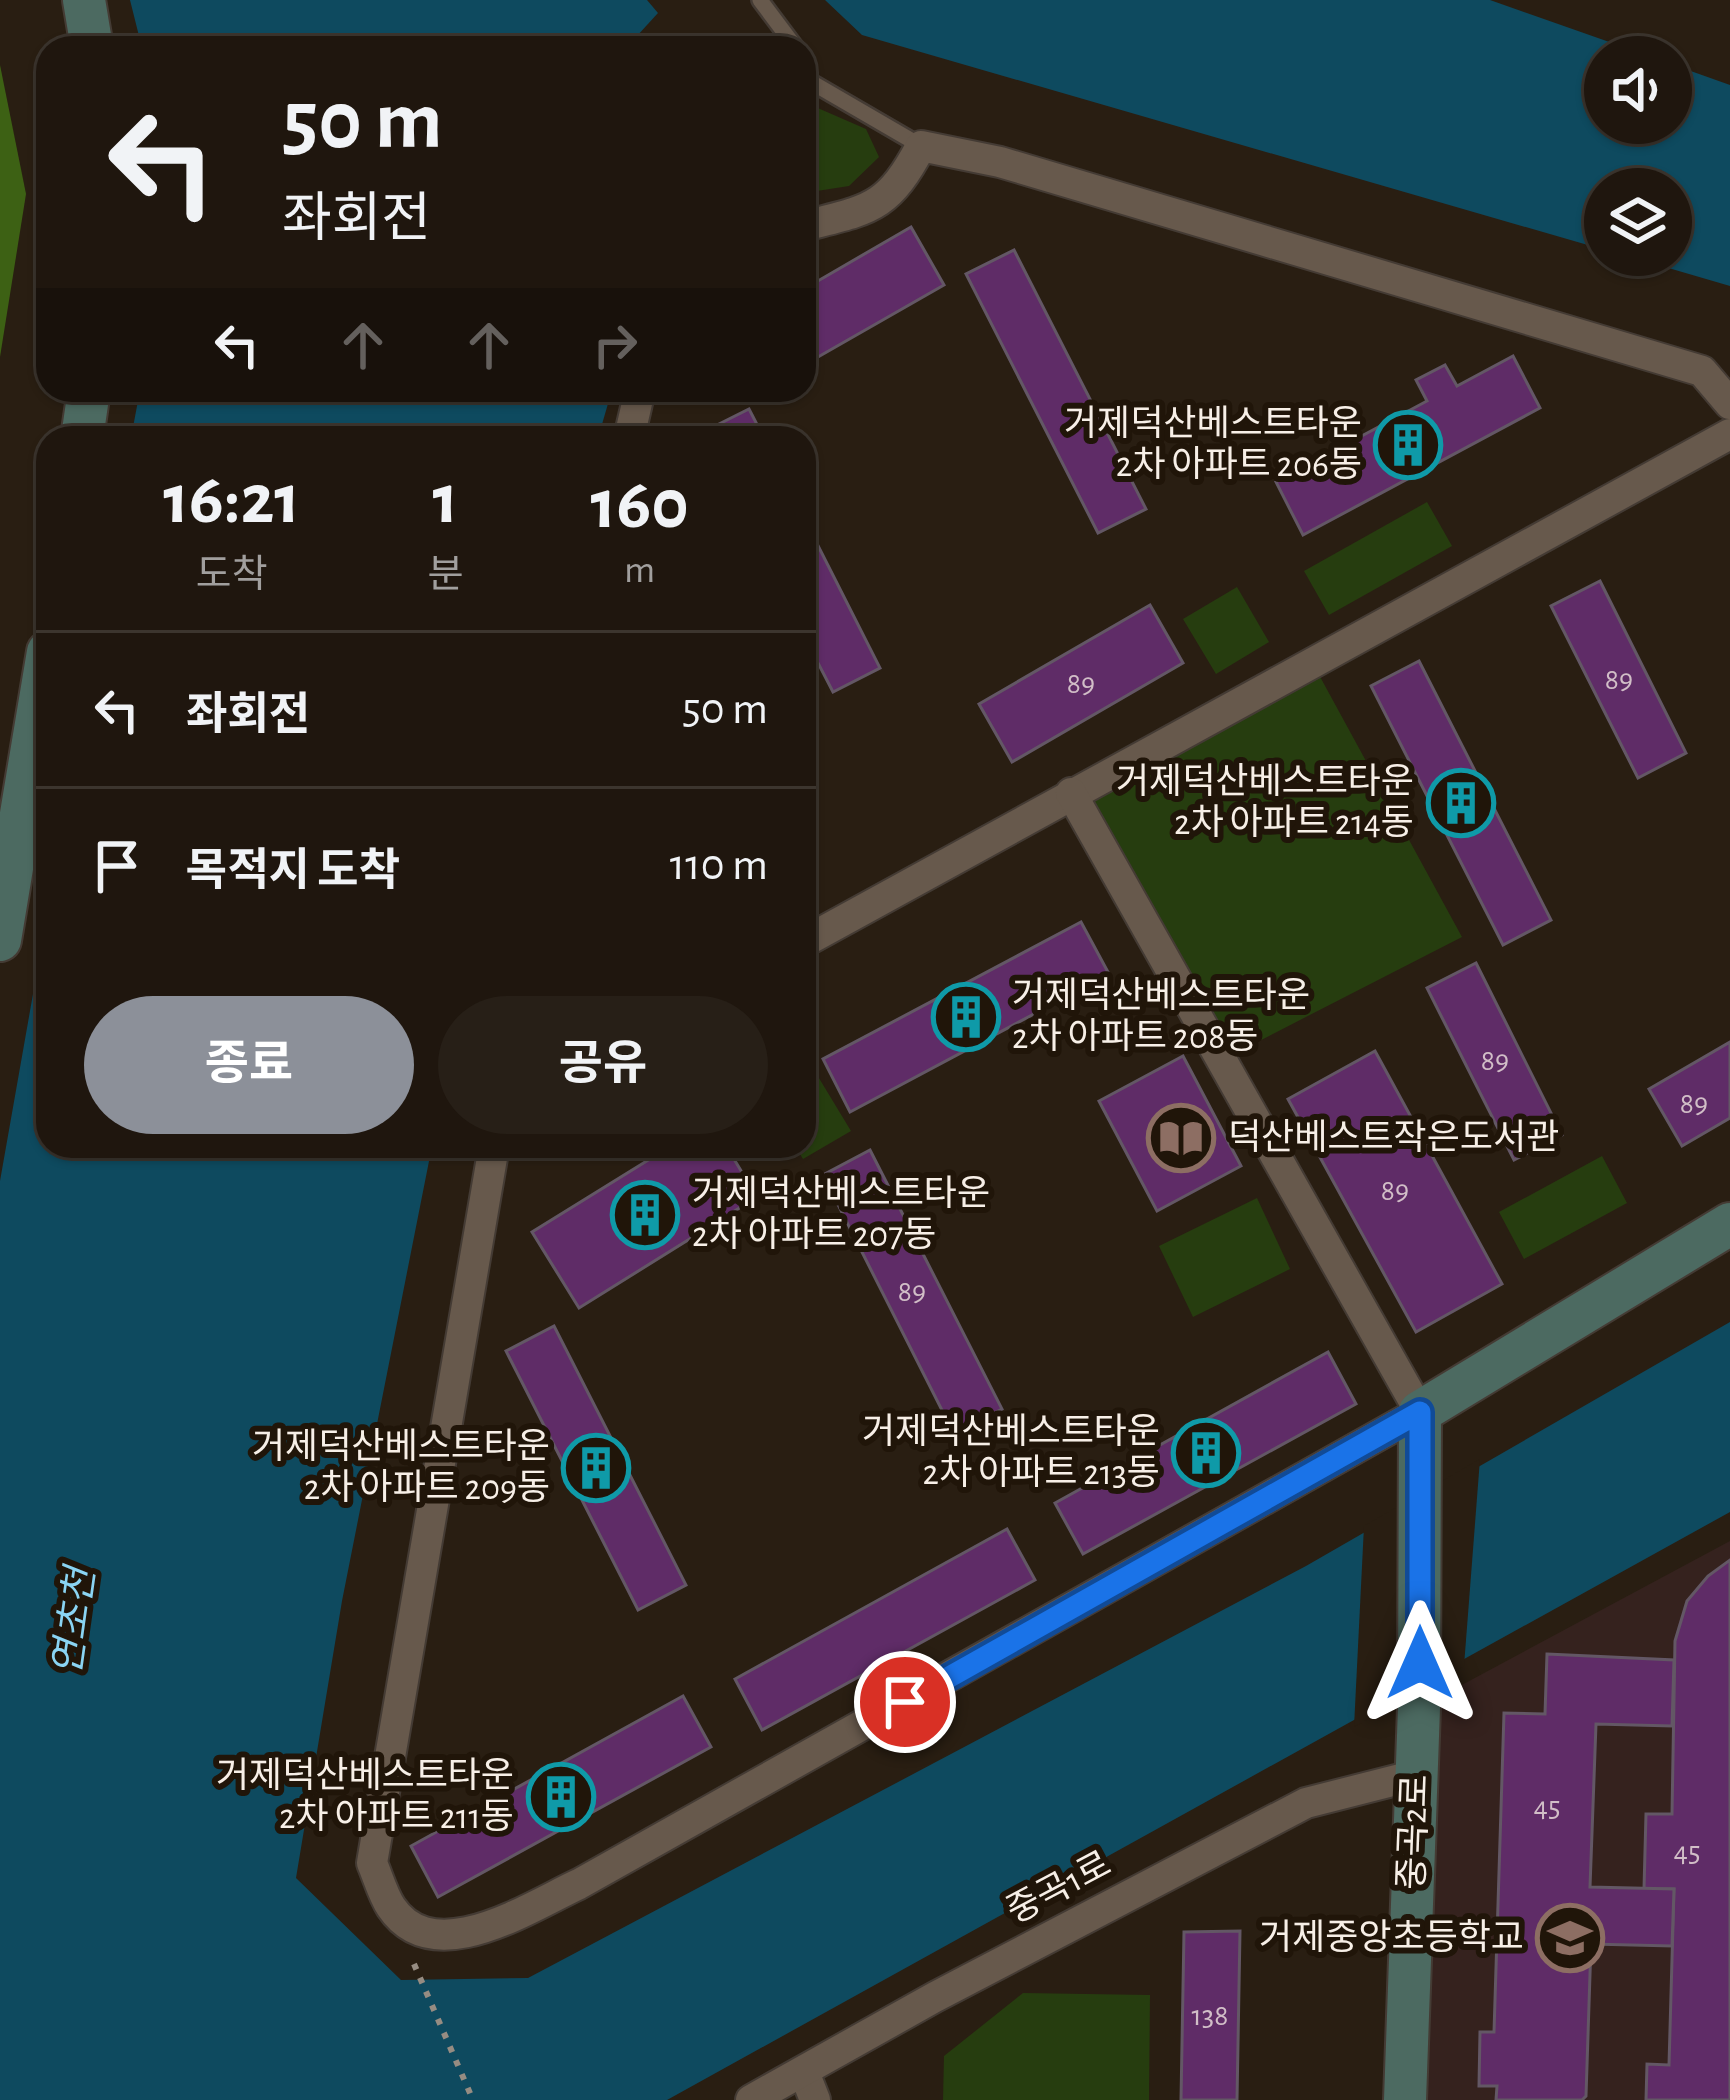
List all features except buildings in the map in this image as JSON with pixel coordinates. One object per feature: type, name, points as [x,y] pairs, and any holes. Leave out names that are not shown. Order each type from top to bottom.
[{"type":"street","points":[[84,0],[90,36]]},
{"type":"street","points":[[816,223],[862,213],[901,183],[921,146],[1000,162],[1702,371],[1730,404]]},
{"type":"street","points":[[816,935],[1730,434]]},
{"type":"street","points":[[0,940],[36,724]]},
{"type":"street","points":[[1071,793],[1421,1425]]},
{"type":"street","points":[[492,1158],[372,1863],[392,1909],[421,1932],[469,1935],[579,1884],[1421,1425],[1730,1224]]},
{"type":"street","name":"중곡2로","points":[[1405,2100],[1419,1708],[1421,1425]]},
{"type":"street","name":"중곡1로","points":[[751,2100],[810,2086],[935,1997],[1306,1803],[1416,1775]]},
{"type":"lane","points":[[760,0],[787,36]]},
{"type":"lane","points":[[816,86],[921,146]]},
{"type":"path","points":[[409,1954],[473,2100]]},
{"type":"shaded area","name":"거제중앙초등학교","points":[[1730,1541],[1730,2100],[1405,2100],[1419,1708]]},
{"type":"green space","points":[[0,65],[26,194],[0,357]]},
{"type":"green space","points":[[816,107],[866,129],[879,157],[849,186],[816,191]]},
{"type":"green space","points":[[1427,502],[1452,546],[1329,615],[1304,571]]},
{"type":"green space","points":[[1237,587],[1269,642],[1216,674],[1183,619]]},
{"type":"green space","points":[[1312,662],[1462,937],[1222,1060],[1071,793]]},
{"type":"green space","points":[[816,1073],[851,1131],[816,1151]]},
{"type":"green space","points":[[1602,1156],[1627,1203],[1524,1259],[1499,1212]]},
{"type":"green space","points":[[1257,1198],[1290,1269],[1193,1317],[1159,1246]]},
{"type":"green space","points":[[1023,1993],[1150,1995],[1149,2100],[943,2100],[944,2056]]},
{"type":"water","points":[[130,0],[647,0],[658,13],[637,36],[139,36]]},
{"type":"water","points":[[825,0],[1490,0],[1592,36],[1584,36],[1584,144],[1692,144],[1692,71],[1730,85],[1730,286],[1692,275],[1692,168],[1584,168],[1584,244],[862,35]]},
{"type":"water","points":[[138,402],[608,402],[602,426],[133,426]]},
{"type":"water","name":"연초천","points":[[36,977],[36,1158],[430,1158],[342,1601],[296,1878],[401,1980],[528,1978],[1306,1566],[1730,1322],[1730,1512],[667,2100],[0,2100],[0,1181]]},
{"type":"pier","points":[[1480,1459],[1464,1666],[1354,1727],[1364,1526]]},
{"type":"place","name":"거제덕산베스트타운 2차 아파트 206동","points":[[1408,445]]},
{"type":"place","name":"거제덕산베스트타운 2차 아파트 214동","points":[[1461,803]]},
{"type":"place","name":"거제덕산베스트타운 2차 아파트 208동","points":[[966,1017]]},
{"type":"place","name":"덕산베스트작은도서관","points":[[1181,1138]]},
{"type":"place","name":"거제덕산베스트타운 2차 아파트 207동","points":[[645,1215]]},
{"type":"place","name":"거제덕산베스트타운 2차 아파트 213동","points":[[1206,1453]]},
{"type":"place","name":"거제덕산베스트타운 2차 아파트 209동","points":[[596,1468]]},
{"type":"place","name":"거제덕산베스트타운 2차 아파트 211동","points":[[561,1797]]},
{"type":"place","name":"거제중앙초등학교","points":[[1570,1938]]},
{"type":"route","points":[[905,1702],[1420,1412],[1420,1663]]}]
